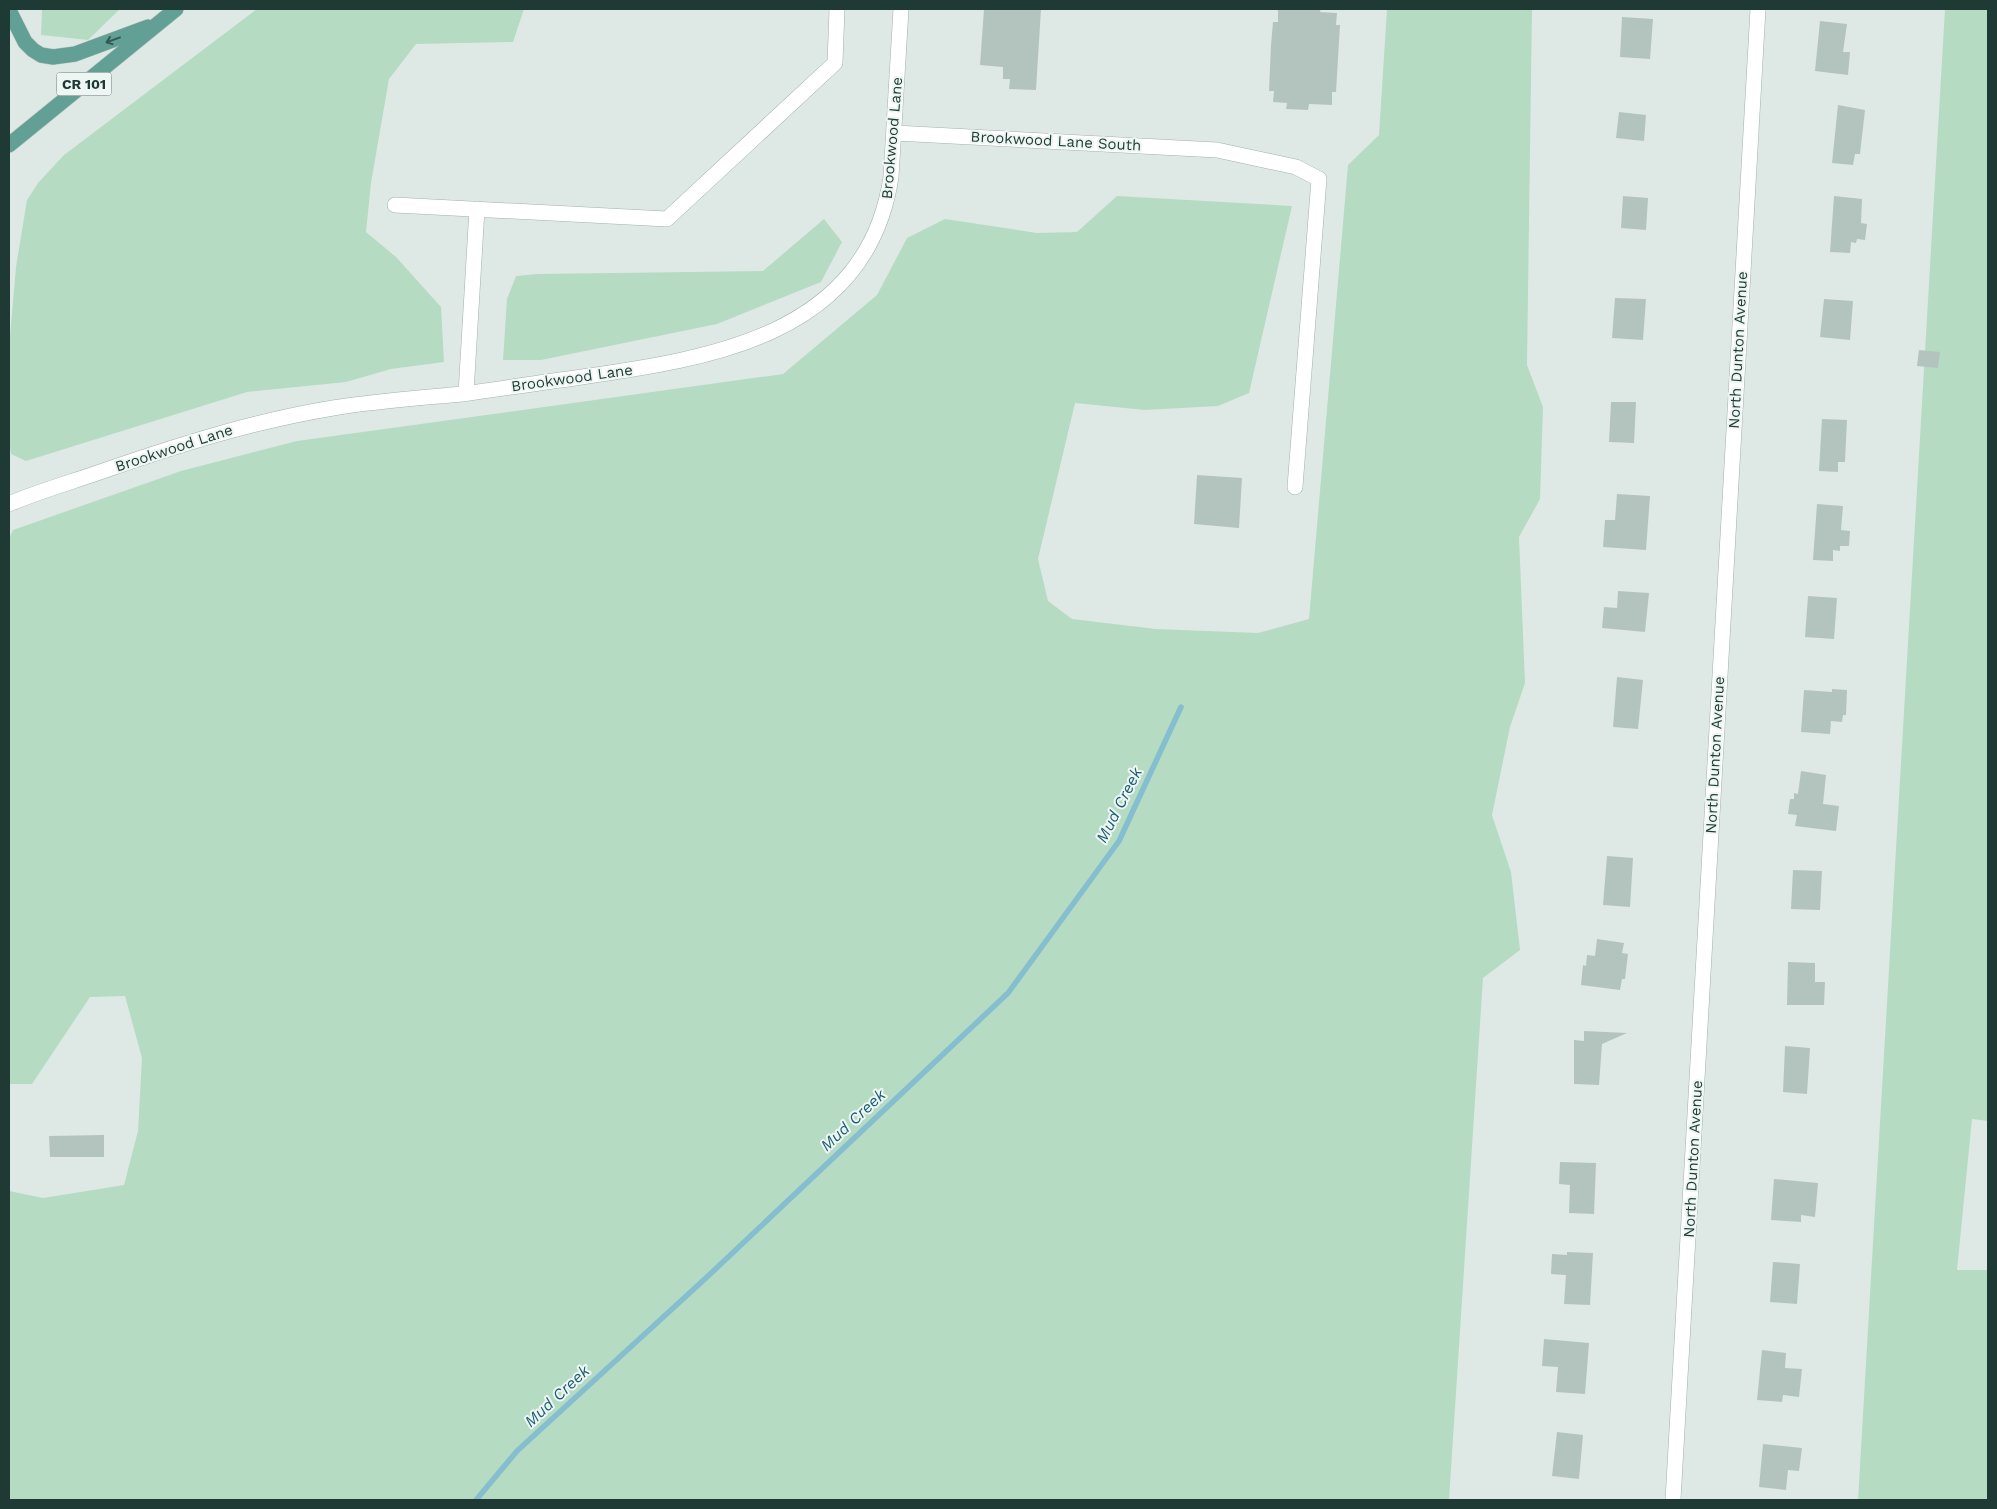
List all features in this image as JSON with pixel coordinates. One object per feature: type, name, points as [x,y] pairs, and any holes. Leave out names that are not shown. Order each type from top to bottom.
[{"type":"main road","name":"CR 101","points":[[9,145],[176,9]]},
{"type":"main road","points":[[9,10],[25,42],[41,55],[53,57],[75,54],[158,23]]},
{"type":"street","points":[[395,204],[667,219],[835,63],[837,9]]},
{"type":"street","name":"Brookwood Lane","points":[[9,504],[152,454],[232,429],[334,408],[466,393],[690,360],[728,349],[791,321],[820,303],[841,286],[858,266],[870,245],[888,200],[895,133],[902,9]]},
{"type":"street","name":"North Dunton Avenue","points":[[1673,1500],[1758,9]]},
{"type":"street","name":"Brookwood Lane South","points":[[895,133],[1217,150],[1296,167],[1320,179],[1295,487]]},
{"type":"street","points":[[466,393],[477,209]]},
{"type":"green space","points":[[42,9],[120,9],[88,40],[41,35]]},
{"type":"green space","points":[[257,9],[524,9],[513,42],[416,44],[389,79],[371,183],[366,232],[396,257],[441,307],[444,362],[391,369],[346,382],[247,392],[26,461],[11,454],[9,441],[9,348],[16,267],[27,200],[38,183],[64,155]]},
{"type":"green space","points":[[1387,9],[1532,9],[1527,365],[1543,407],[1540,499],[1519,537],[1525,683],[1510,727],[1492,815],[1511,872],[1520,950],[1483,978],[1449,1500],[9,1500],[9,1191],[43,1198],[124,1185],[138,1131],[142,1058],[125,996],[90,997],[32,1084],[9,1084],[9,539],[13,530],[181,471],[297,441],[783,374],[877,295],[907,238],[945,219],[1037,233],[1077,232],[1117,196],[1292,206],[1249,393],[1218,406],[1145,410],[1075,403],[1038,559],[1048,601],[1072,619],[1156,629],[1258,633],[1309,619],[1348,165],[1379,135]]},
{"type":"green space","points":[[1945,9],[1988,9],[1988,1121],[1972,1119],[1957,1270],[1988,1270],[1988,1500],[1858,1500]]},
{"type":"green space","points":[[824,219],[842,242],[821,282],[717,324],[541,360],[503,360],[507,299],[516,276],[538,274],[763,271]]},
{"type":"building","points":[[984,9],[1041,9],[1036,90],[1009,89],[1010,79],[1003,79],[1003,67],[980,65]]},
{"type":"building","points":[[1278,9],[1321,9],[1320,12],[1337,13],[1336,25],[1340,25],[1336,92],[1332,92],[1332,105],[1309,104],[1308,110],[1286,109],[1287,103],[1273,102],[1274,91],[1269,91],[1271,45],[1273,22],[1278,22]]},
{"type":"building","points":[[1622,17],[1653,19],[1650,59],[1620,57]]},
{"type":"building","points":[[1820,21],[1847,24],[1843,52],[1850,52],[1848,75],[1815,71]]},
{"type":"building","points":[[1838,105],[1865,110],[1860,154],[1855,154],[1853,165],[1832,163]]},
{"type":"building","points":[[1619,112],[1646,115],[1644,141],[1616,138]]},
{"type":"building","points":[[1623,196],[1648,198],[1646,230],[1621,228]]},
{"type":"building","points":[[1834,196],[1862,199],[1861,223],[1867,224],[1865,240],[1857,239],[1856,243],[1851,242],[1850,253],[1830,252]]},
{"type":"building","points":[[1615,298],[1646,299],[1643,340],[1612,338]]},
{"type":"building","points":[[1824,299],[1853,301],[1850,340],[1820,337]]},
{"type":"building","points":[[1919,350],[1940,352],[1938,368],[1917,366]]},
{"type":"building","points":[[1611,402],[1636,402],[1634,443],[1609,442]]},
{"type":"building","points":[[1822,419],[1847,420],[1845,462],[1838,462],[1838,472],[1819,471]]},
{"type":"building","points":[[1197,475],[1242,478],[1239,528],[1194,524]]},
{"type":"building","points":[[1617,494],[1650,496],[1646,550],[1603,547],[1605,520],[1615,520]]},
{"type":"building","points":[[1817,504],[1843,506],[1841,530],[1850,531],[1849,546],[1840,546],[1840,551],[1833,550],[1833,561],[1813,560]]},
{"type":"building","points":[[1618,591],[1649,593],[1645,632],[1602,628],[1604,607],[1617,608]]},
{"type":"building","points":[[1808,596],[1837,598],[1834,639],[1805,637]]},
{"type":"building","points":[[1617,677],[1643,680],[1638,729],[1613,727]]},
{"type":"building","points":[[1832,689],[1847,690],[1846,715],[1843,715],[1842,722],[1831,721],[1830,734],[1801,732],[1804,690],[1832,692]]},
{"type":"building","points":[[1801,771],[1826,775],[1823,804],[1839,806],[1836,831],[1795,826],[1797,815],[1788,814],[1790,799],[1794,799],[1794,793],[1798,794]]},
{"type":"building","points":[[1607,856],[1633,858],[1630,907],[1603,905]]},
{"type":"building","points":[[1793,870],[1822,871],[1820,910],[1791,909]]},
{"type":"building","points":[[1597,939],[1624,943],[1622,953],[1628,954],[1625,979],[1622,979],[1620,990],[1581,985],[1583,965],[1586,966],[1587,955],[1595,956]]},
{"type":"building","points":[[1788,962],[1815,963],[1815,982],[1825,982],[1824,1005],[1787,1005]]},
{"type":"building","points":[[1584,1031],[1627,1033],[1602,1044],[1599,1085],[1574,1084],[1574,1040],[1584,1041]]},
{"type":"building","points":[[1785,1046],[1810,1048],[1807,1094],[1783,1092]]},
{"type":"building","points":[[104,1135],[104,1157],[50,1157],[49,1136]]},
{"type":"building","points":[[1560,1162],[1596,1163],[1594,1214],[1569,1213],[1570,1185],[1559,1184]]},
{"type":"building","points":[[1774,1179],[1818,1183],[1815,1217],[1801,1215],[1801,1222],[1771,1220]]},
{"type":"building","points":[[1567,1252],[1593,1253],[1590,1305],[1564,1304],[1566,1275],[1551,1274],[1552,1254],[1567,1255]]},
{"type":"building","points":[[1773,1262],[1800,1264],[1797,1304],[1770,1302]]},
{"type":"building","points":[[1544,1339],[1589,1343],[1585,1394],[1556,1392],[1558,1367],[1542,1366]]},
{"type":"building","points":[[1762,1350],[1786,1353],[1785,1368],[1802,1369],[1799,1397],[1783,1395],[1782,1402],[1757,1400]]},
{"type":"building","points":[[1557,1432],[1583,1435],[1579,1479],[1552,1476]]},
{"type":"building","points":[[1763,1444],[1802,1448],[1799,1471],[1788,1470],[1786,1490],[1759,1487]]},
{"type":"waterway","name":"Mud Creek","points":[[476,1500],[517,1451],[707,1277],[1008,993],[1119,841],[1181,707]]}]
